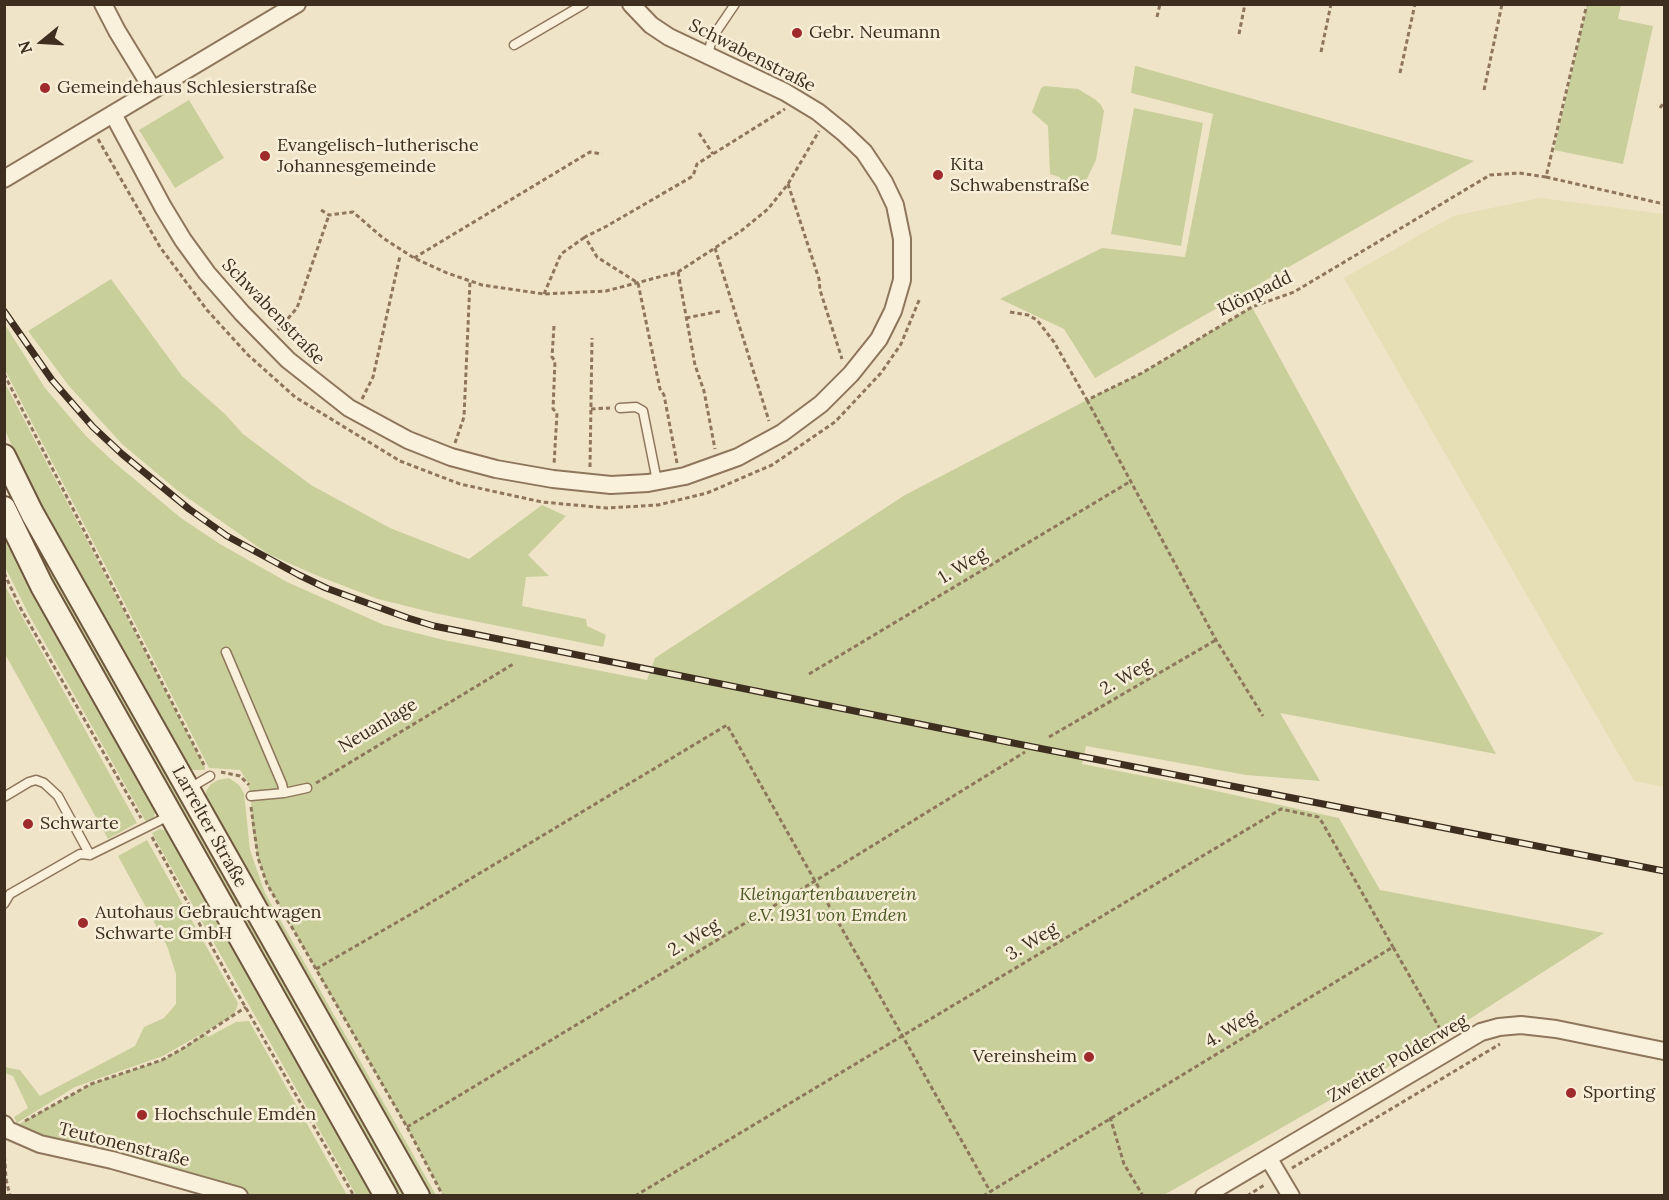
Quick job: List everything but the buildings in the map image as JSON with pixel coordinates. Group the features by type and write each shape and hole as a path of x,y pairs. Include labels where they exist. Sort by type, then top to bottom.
{"street":[{"path":"103,4 153,90"},
{"path":"4,179 297,4"},
{"name":"Schwabenstraße","path":"112,114 183,240 207,273 288,360 355,411 408,440 451,457 496,469 553,479 621,485 679,477 718,465 774,437 821,404 851,374 879,339 893,311 902,280 902,239 895,206 878,171 864,152 826,119 800,100 764,80 669,37 651,25 631,4"},
{"name":"Larrelter Straße","path":"4,456 32,513 418,1196"},
{"name":"Larrelter Straße","path":"4,508 42,586 386,1196"},
{"name":"Zweiter Polderweg","path":"1204,1196 1480,1032 1521,1025 1556,1029 1665,1051"},
{"name":"Teutonenstraße","path":"6,1127 40,1144 112,1160 239,1196"},
{"path":"1269,1159 1291,1196"}],"lane":[{"path":"514,45 584,4"},
{"path":"708,54 712,38 735,4"},
{"path":"620,408 636,407 643,411 657,481"},
{"path":"226,652 284,793"},
{"path":"188,789 210,776"},
{"path":"4,797 29,782 36,780 44,783 58,796 90,855"},
{"path":"251,796 307,788"},
{"path":"4,904 10,894 80,855 90,855 171,815"}],"path":[{"path":"1157,17 1160,4"},
{"path":"1239,34 1245,4"},
{"path":"1321,52 1331,4"},
{"path":"1400,73 1415,4"},
{"path":"1484,90 1502,4"},
{"path":"1546,177 1587,4"},
{"path":"544,294 561,254 585,237 693,176 697,164 800,100"},
{"path":"1660,108 1665,102"},
{"path":"321,210 328,215 353,212 383,238 414,258 470,281 511,291 544,294 606,291 678,272 741,231 768,209 788,184 826,119"},
{"path":"91,127 160,248 207,310 248,355 295,397 400,461 460,484 542,502 607,508 658,505 707,493 772,465 835,422 881,373 901,344 920,298"},
{"path":"699,134 713,154"},
{"path":"414,258 590,152 602,154"},
{"name":"Klönpadd","path":"1087,400 1143,373 1252,307 1294,292 1490,175 1519,173 1546,177 1665,204"},
{"path":"788,184 843,362 851,374"},
{"path":"269,340 297,308 328,215"},
{"path":"585,237 597,257 638,283 660,389 664,395 679,477"},
{"path":"716,248 774,437"},
{"path":"355,411 374,377 400,256"},
{"path":"678,272 694,365 704,391 718,465"},
{"path":"451,457 464,417 470,281"},
{"path":"686,318 722,311"},
{"path":"1010,312 1028,315 1037,320 1054,342 1216,640 1263,716"},
{"path":"553,479 557,413 553,409 554,326"},
{"path":"590,483 592,338"},
{"path":"4,374 210,776 223,772 240,776 247,781 251,796 252,827 261,870 267,884 407,1127 443,1196"},
{"path":"591,409 620,408"},
{"name":"1. Weg","path":"808,674 1131,481"},
{"path":"4,573 21,609 354,1196"},
{"name":"2. Weg","path":"1049,737 1216,640"},
{"name":"Neuanlage","path":"307,788 514,663"},
{"path":"316,969 727,725 990,1191"},
{"name":"2. Weg","path":"407,1127 816,881 1024,752"},
{"name":"3. Weg","path":"635,1196 1281,809 1318,817 1393,947"},
{"path":"1393,947 1451,1048"},
{"name":"4. Weg","path":"982,1196 1393,947"},
{"path":"6,1127 91,1084 162,1060 246,1007"},
{"path":"1247,1196 1514,1035 1521,1025"},
{"path":"1110,1117 1124,1164 1143,1196"},
{"path":"4,1149 9,1196"}],"shaded area":[{"path":"1540,198 1664,214 1664,787 1634,781 1344,278 1453,216"}],"green space":[{"path":"1587,5 1621,5 1618,19 1653,26 1623,164 1554,150"},
{"path":"1135,66 1474,161 1095,378 1064,329 1000,299 1102,248 1185,257 1213,114 1131,93"},
{"path":"1045,86 1078,89 1096,100 1104,111 1096,160 1079,192 1074,191 1059,177 1050,174 1048,126 1032,112 1041,88"},
{"path":"189,100 224,158 175,188 139,130"},
{"path":"1134,108 1203,123 1181,246 1111,234"},
{"path":"111,279 182,376 225,414 243,434 311,485 390,528 469,559 542,505 566,516 528,555 549,576 526,577 522,606 586,619 587,626 606,635 603,647 434,613 378,599 268,554 178,491 122,444 69,386 28,331"},
{"name":"Kleingartenbauverein e.V. 1931 von Emden","path":"1252,307 1496,754 1280,713 1320,781 1246,775 1086,746 1082,764 1339,818 1380,890 1604,933 1454,1029 1164,1195 443,1195 407,1127 267,884 258,858 252,827 251,796 247,781 240,770 209,768 5,370 4,323 45,388 86,436 115,463 181,518 220,544 287,582 384,625 444,640 647,680 655,658 905,495 1142,373"},
{"path":"4,381 205,770 193,770 184,763 26,478 5,430"},
{"path":"4,529 156,806 154,817 146,822 29,615 5,567"},
{"path":"39,550 407,1195 395,1195 52,583 36,551"},
{"path":"4,584 137,823 108,839 5,654"},
{"path":"229,778 239,785 244,793 250,850 265,893 436,1195 429,1195 206,802 206,791 211,784"},
{"path":"160,829 168,831 376,1195 356,1195 152,833"},
{"path":"147,840 238,1003 236,1010 231,1017 163,1056 75,1087 17,1123 14,1117 28,1108 13,1076 5,1073 5,1067 20,1070 40,1096 135,1046 144,1027 164,1018 176,1004 176,974 167,946 118,856"},
{"name":"Hochschule Emden","path":"249,1021 347,1195 239,1195 8,1130 91,1084 162,1060 205,1033 208,1037 236,1022"}],"railway":[{"path":"4,311 52,380 93,427 189,509 227,536 299,575 326,588 408,618 434,626 1033,747 1664,871"}],"place":[{"name":"Gebr. Neumann","path":"797,33"},
{"name":"Gemeindehaus Schlesierstraße","path":"45,88"},
{"name":"Evangelisch-lutherische Johannesgemeinde","path":"265,156"},
{"name":"Kita Schwabenstraße","path":"938,175"},
{"name":"Schwarte","path":"28,824"},
{"name":"Autohaus Gebrauchtwagen Schwarte GmbH","path":"83,923"},
{"name":"Vereinsheim","path":"1089,1057"},
{"name":"Sporting","path":"1571,1093"},
{"name":"Hochschule Emden","path":"142,1115"}]}
